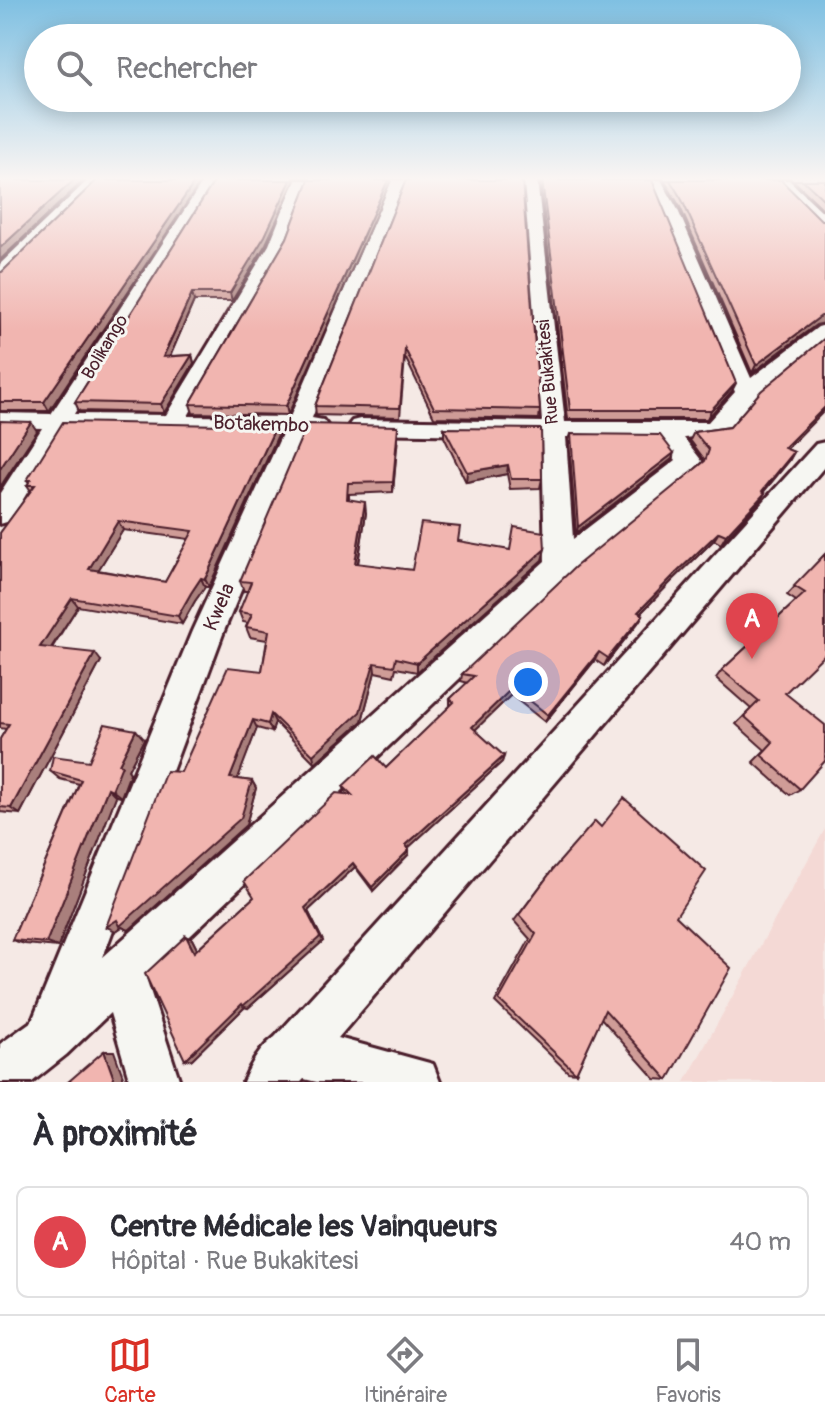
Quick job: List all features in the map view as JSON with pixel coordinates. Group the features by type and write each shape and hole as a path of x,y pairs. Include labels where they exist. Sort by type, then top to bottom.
{"street":[{"path":"0,273 43,230"},
{"name":"Bolikango","path":"0,514 61,421 177,230"},
{"path":"174,421 283,230"},
{"name":"Kwela","path":"49,1038 208,631 298,425 377,230"},
{"name":"Rue Bukakitesi","path":"535,230 554,429 560,565"},
{"path":"679,230 746,393"},
{"name":"Botakembo","path":"0,420 666,431 715,429 746,393 825,331"},
{"path":"0,1075 49,1038 560,565 690,461 666,431"},
{"path":"254,1082 282,1067 825,450"},
{"path":"121,971 155,1082"},
{"path":"282,1067 415,1082"}],"shaded area":[{"path":"825,829 825,1082 685,1082"}],"building":[{"path":"0,230 19,230 0,248"},
{"path":"45,230 161,230 44,402 0,402 2,272"},
{"path":"183,230 268,230 230,293 192,293 163,357 192,355 161,404 75,402"},
{"path":"290,230 365,230 286,406 190,404"},
{"path":"386,230 526,230 540,410 434,408 405,349 400,408 315,406"},
{"path":"548,230 673,230 736,383 711,410 570,410"},
{"path":"696,230 825,230 825,316 756,365"},
{"path":"825,338 825,407 784,448 794,452 762,491 765,493 726,535 719,532 675,574 638,612 643,615 608,658 599,652 548,715 513,687 472,727 504,756 406,845 409,850 372,887 353,863 305,908 320,937 242,1004 185,1060 145,974 186,936 194,952 254,897 244,881 336,793 352,795 343,786 375,756 386,768 454,702 450,699 474,676 462,674 575,567 705,461 709,450 694,432 730,427 761,391"},
{"path":"0,421 31,422 0,469"},
{"path":"63,422 276,426 205,579 201,578 178,616 72,598 40,647 95,653 11,808 0,807 0,739 9,724 0,723 0,533 35,485 27,485 31,480 27,480","holes":["118,521 193,531 165,582 89,569"]},
{"path":"307,424 398,426 393,482 348,483 347,499 365,502 355,563 412,570 421,523 460,527 458,541 510,550 514,527 544,532 545,549 417,663 396,658 394,666 374,663 360,712 313,755 271,714 268,724 253,720 230,778 252,781 241,818 120,926 117,920 106,927 166,771 181,772 228,667 262,671 269,631 246,627 252,614 239,612 251,582 240,581"},
{"path":"444,428 541,429 542,479 511,479 508,465 467,472"},
{"path":"571,434 660,435 674,453 578,527"},
{"path":"825,554 825,654 785,693 825,725 825,761 800,789 761,755 773,742 744,716 759,701 722,670 805,593 794,586"},
{"path":"105,724 136,730 119,764 122,765 112,790 108,788 46,943 12,940 81,780 50,771 53,756 89,761"},
{"path":"624,798 706,871 676,916 731,968 668,1080 605,1010 576,1073 499,1000 536,934 519,915 595,821 601,827"},
{"path":"104,1051 115,1082 68,1082"}],"place":[{"name":"Centre Médicale les Vainqueurs","path":"752,659"}]}
